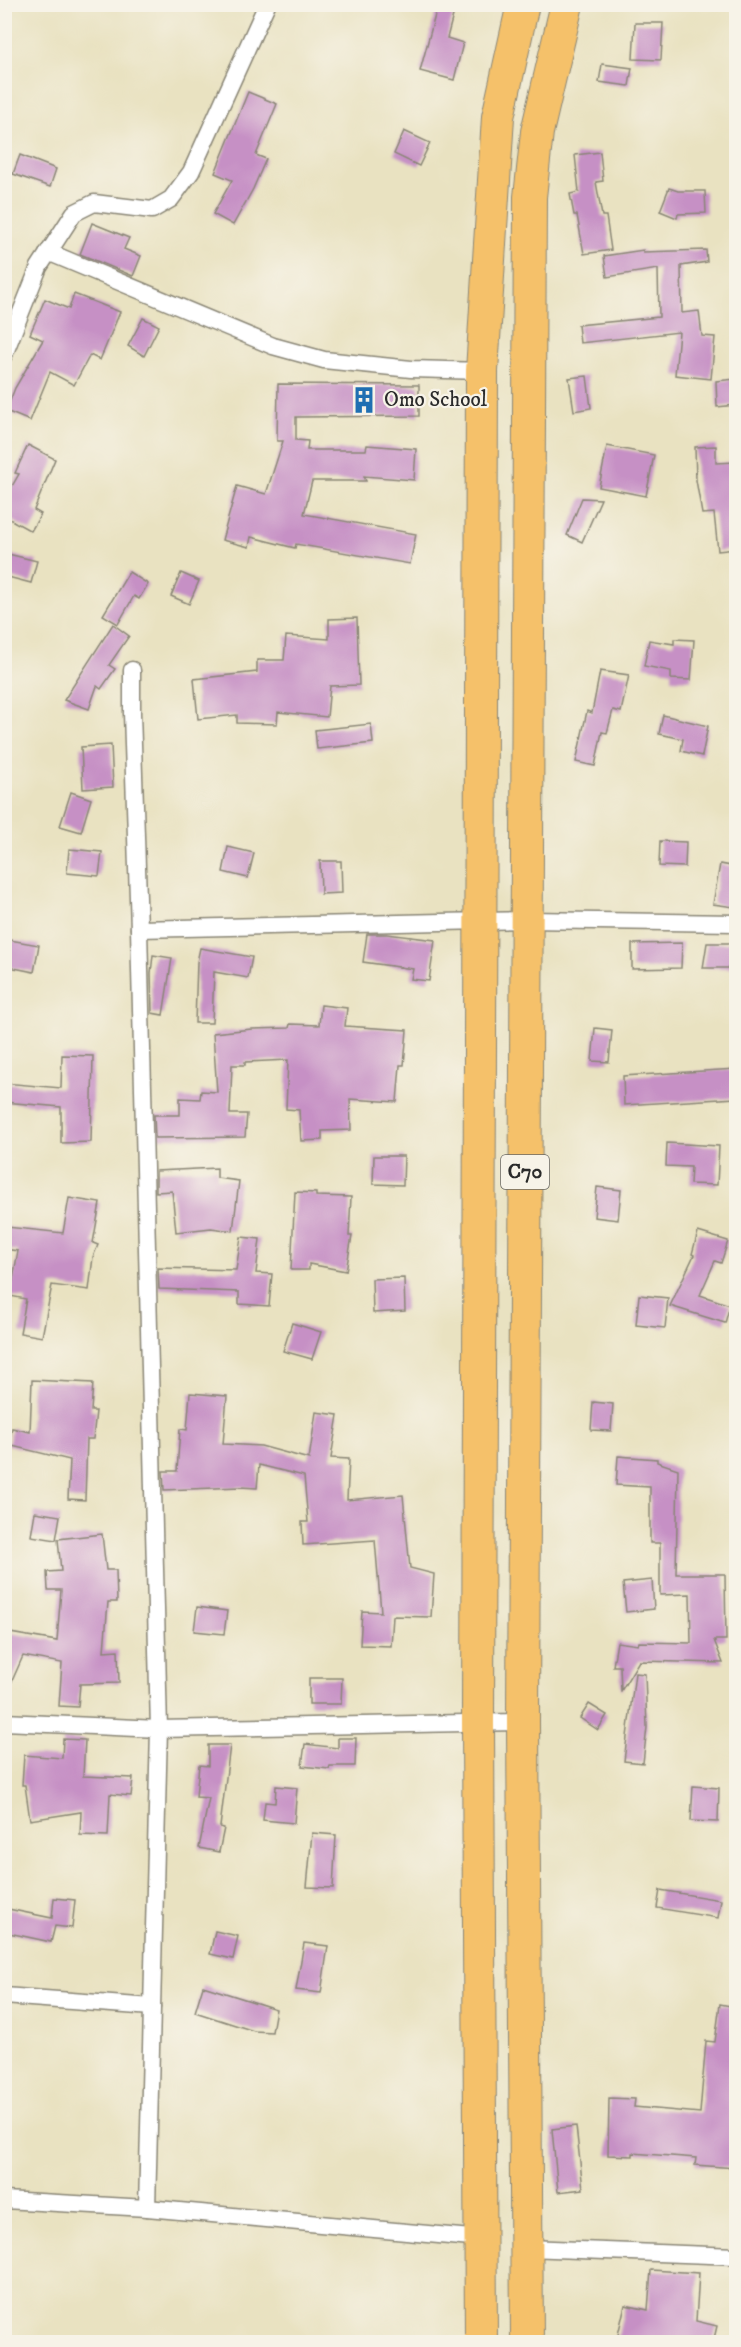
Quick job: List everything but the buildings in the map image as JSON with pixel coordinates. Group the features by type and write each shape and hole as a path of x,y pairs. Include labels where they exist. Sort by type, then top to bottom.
{"highway":[{"name":"C70","path":"482,2343 478,1722 482,371 498,117 523,4"},
{"name":"C70","path":"527,2343 523,1722 530,197 537,132 567,4"}],"street":[{"path":"4,355 39,267 74,213 94,203 152,210 171,199 191,172 267,4"},
{"path":"48,252 273,346 324,360 411,369 482,371"},
{"path":"132,670 159,1729 147,2208"},
{"path":"139,929 480,920 736,924"},
{"path":"4,1722 159,1729 523,1722"},
{"path":"4,1996 152,2007"},
{"path":"4,2200 147,2208 482,2239"},
{"path":"526,2248 736,2256"}],"place":[{"name":"Omo School","path":"364,400"}]}
